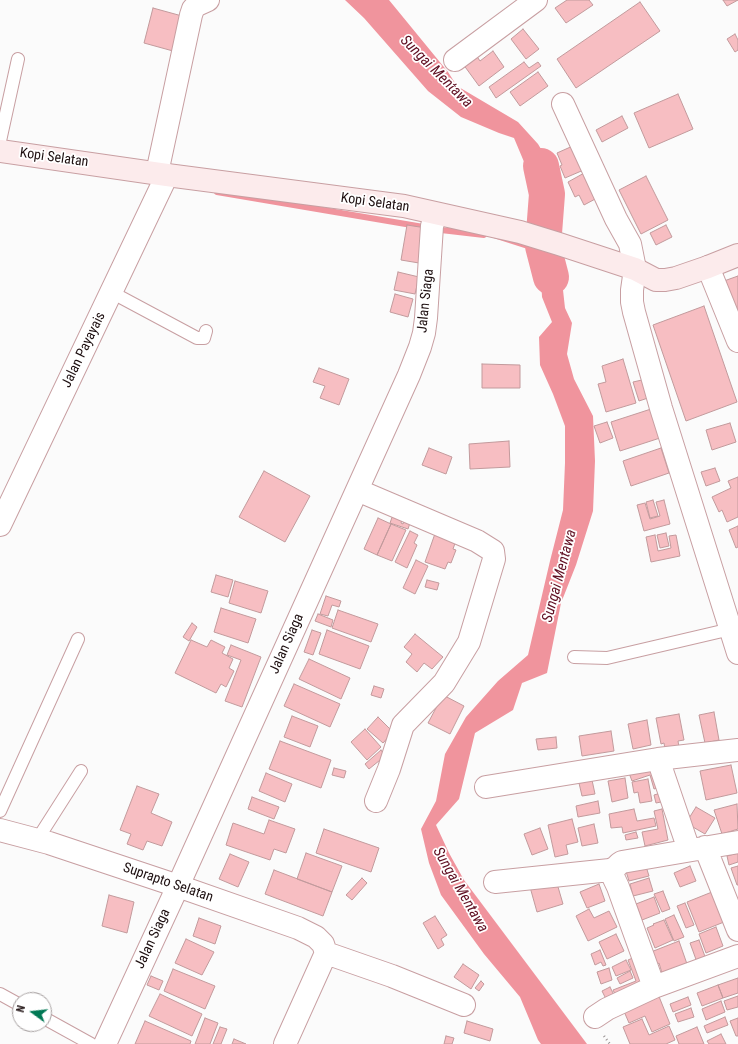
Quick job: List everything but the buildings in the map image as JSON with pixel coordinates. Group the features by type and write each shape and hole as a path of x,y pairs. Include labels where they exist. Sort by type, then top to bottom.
{"street":[{"name":"Jalan Payayais","path":"0,525 111,292 162,180 191,15 193,9 197,5 208,0"},
{"path":"455,60 536,0"},
{"path":"562,104 616,219 630,244 635,269 632,290 634,312 661,408 738,653"},
{"name":"Kopi Selatan","path":"0,150 162,180 404,206 433,225 520,232 635,269 656,280 676,278 738,255"},
{"name":"Jalan Siaga","path":"105,1044 409,375 424,333 433,225"},
{"path":"708,267 738,341"},
{"path":"357,490 477,541 493,551 494,559 469,642 444,683 403,725 389,769 376,801"},
{"path":"486,787 658,759 738,750"},
{"path":"658,759 697,848 738,930"},
{"name":"Suprapto Selatan","path":"0,830 37,840 178,886 298,928 316,937 323,944 326,953"},
{"path":"495,882 610,870 622,862 738,842"},
{"path":"610,870 618,887 654,988"},
{"path":"285,1044 326,953 392,976 464,1005"},
{"path":"595,1017 654,988 738,956"}],"lane":[{"path":"0,142 18,59"},
{"path":"111,292 197,338 204,338 206,331"},
{"path":"574,657 606,658 730,629"},
{"path":"0,811 78,639"},
{"path":"37,840 81,771"},
{"path":"0,994 12,1001"},
{"path":"52,1022 91,1044"}],"water":[{"name":"Sungai Mentawa","path":"345,0 389,0 448,72 457,86 518,122 538,144 544,154 557,187 554,199 562,220 541,212 542,208 535,188 514,138 461,117 428,91 364,18"},
{"name":"Sungai Mentawa","path":"484,235 527,236 559,254 565,308 572,323 567,354 574,379 593,416 595,461 593,511 576,565 561,603 547,673 522,683 513,710 475,733 459,799 436,825 464,880 587,1044 541,1044 520,997 484,954 441,895 429,863 421,829 436,801 445,754 466,717 498,681 528,655 563,510 565,426 540,365 539,337 552,322 542,297 540,253"}],"waterway":[{"name":"Sungai Mentawa","path":"541,166 547,194 543,246 551,277"},
{"path":"217,192 441,230 484,235"}]}
